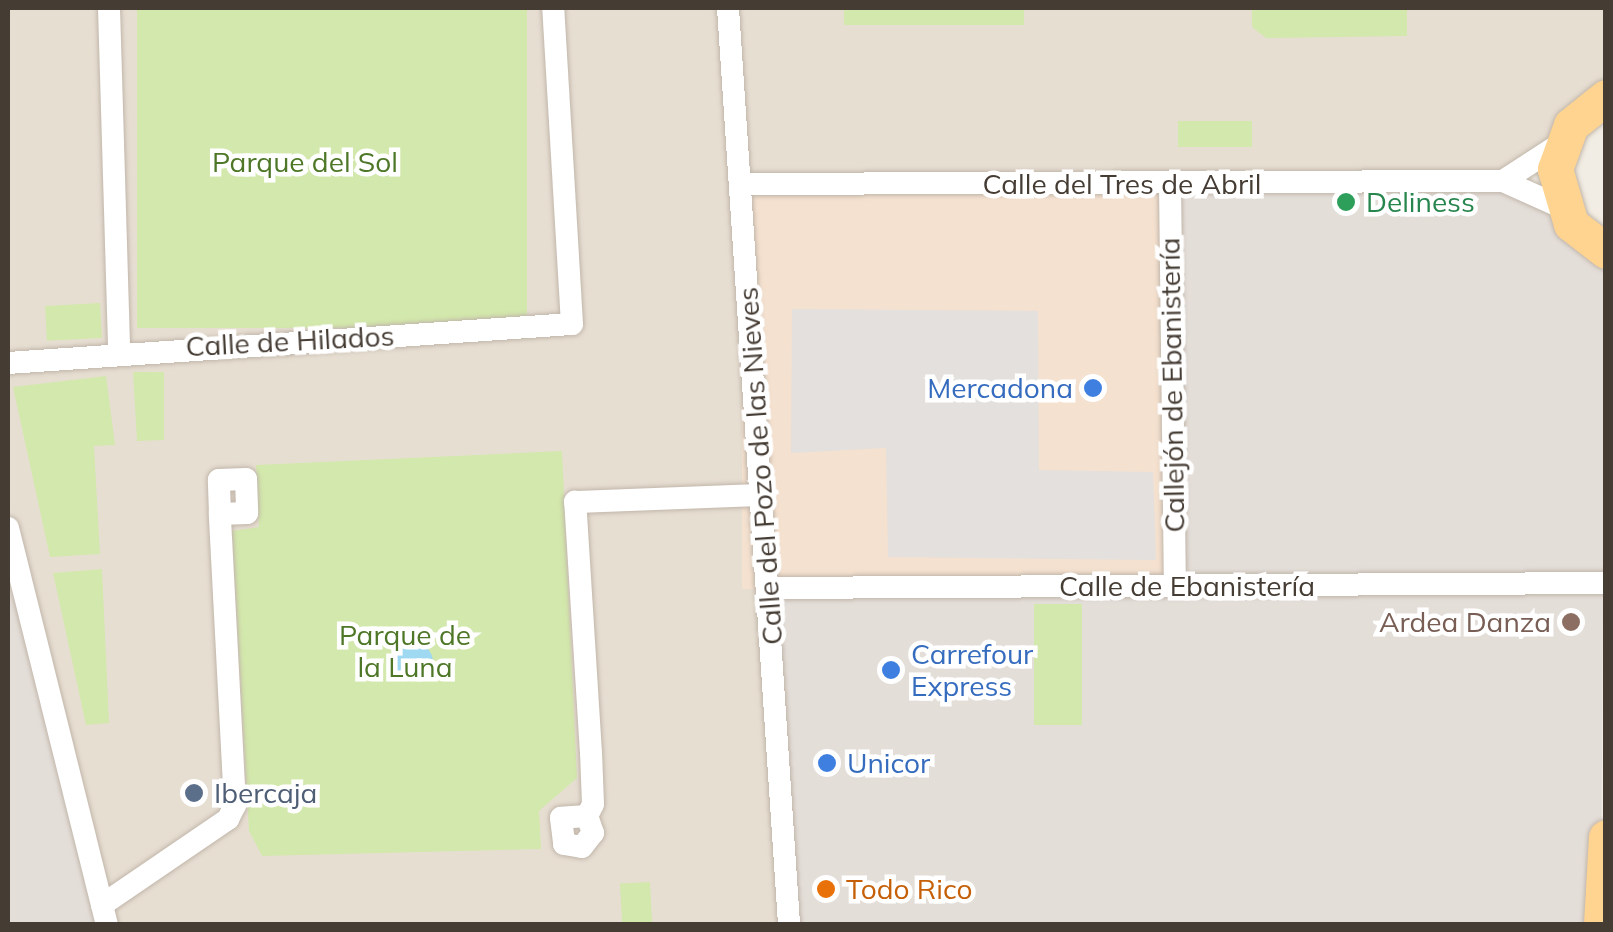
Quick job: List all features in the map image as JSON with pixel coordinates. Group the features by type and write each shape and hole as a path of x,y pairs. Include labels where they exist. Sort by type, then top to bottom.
{"main road":[{"path":"1603,95 1560,144 1555,169 1561,207 1604,254"},
{"path":"1602,924 1606,837"}],"street":[{"path":"109,8 120,352"},
{"name":"Calle de Hilados","path":"8,363 120,352 572,324 553,8"},
{"name":"Calle del Pozo de las Nieves","path":"728,8 769,588 788,924"},
{"path":"1503,181 1560,144"},
{"name":"Calle del Tres de Abril","path":"742,184 1503,181 1561,207"},
{"name":"Callejón de Ebanistería","path":"1170,184 1175,585"},
{"path":"587,816 591,753 575,502 761,495"},
{"path":"8,528 104,915 228,819 234,804 220,514"},
{"name":"Calle de Ebanistería","path":"769,588 1606,583"}],"shaded area":[{"path":"8,8 1605,8 1606,88 789,924 107,924 8,528"},
{"path":"1503,181 1537,194 1605,262 1601,924 789,924 769,588 1174,585 1170,184"},
{"path":"742,184 1170,184 1170,589 742,589"},
{"path":"792,309 1038,311 1039,470 1153,472 1156,560 888,557 886,448 791,453"},
{"path":"8,529 107,924 8,924"}],"green space":[{"name":"Parque del Sol","path":"137,8 527,8 527,328 137,328"},
{"path":"844,8 1024,8 1024,25 844,25"},
{"path":"1252,8 1407,8 1407,36 1266,38 1252,27"},
{"path":"1178,121 1252,121 1252,147 1178,147"},
{"path":"100,303 102,338 47,341 45,306"},
{"path":"133,372 164,372 164,440 137,441"},
{"path":"106,376 115,445 94,446 100,554 50,557 13,387"},
{"name":"Parque de la Luna","path":"562,451 577,778 539,811 541,849 262,856 249,831 232,531 259,527 256,465"},
{"path":"102,569 109,723 86,725 53,573"},
{"path":"1034,604 1082,604 1082,725 1034,725"},
{"path":"650,882 652,924 622,924 620,884"}],"water":[{"path":"414,643 427,649 433,662 427,675 414,681 401,675 395,662 401,649"}],"place":[{"name":"Deliness","path":"1346,202"},
{"name":"Mercadona","path":"1093,388"},
{"name":"Ardea Danza","path":"1571,622"},
{"name":"Carrefour Express","path":"891,670"},
{"name":"Unicor","path":"827,763"},
{"name":"Ibercaja","path":"194,793"},
{"name":"Todo Rico","path":"826,889"}]}
